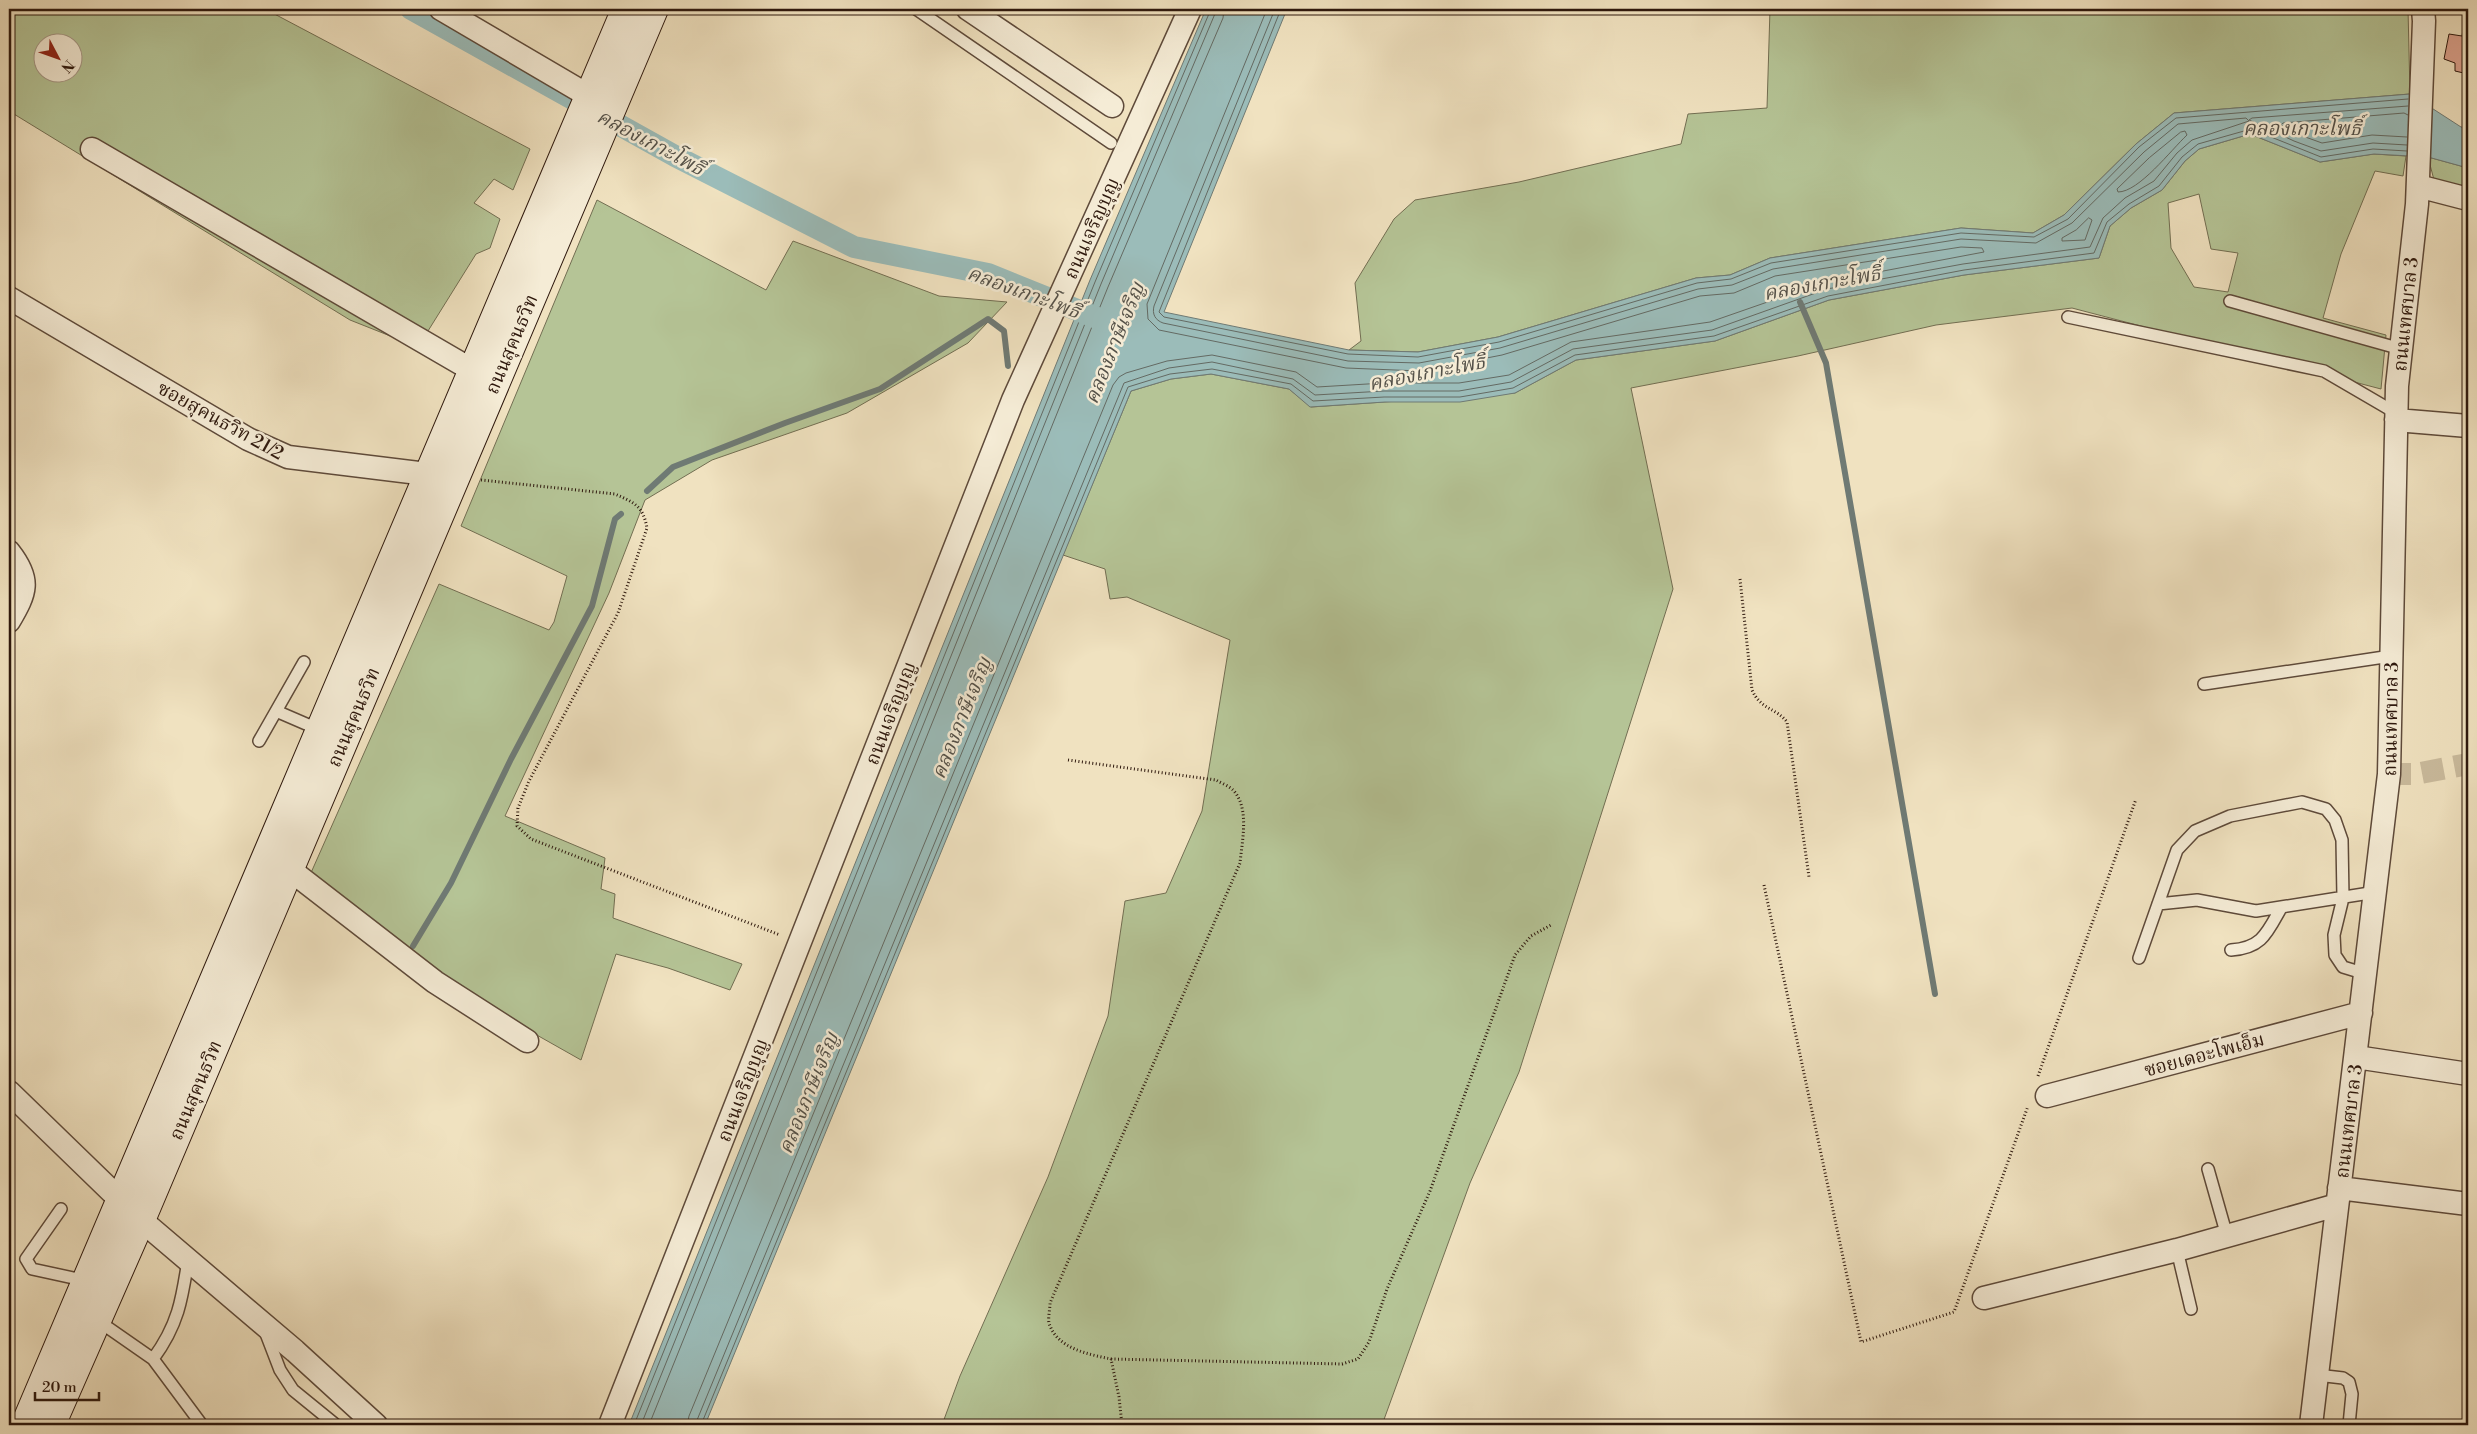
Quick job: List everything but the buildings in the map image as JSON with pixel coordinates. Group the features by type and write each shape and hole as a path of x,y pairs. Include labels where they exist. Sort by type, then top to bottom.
{"main road":[{"name":"ถนนสุคนธวิท","path":"25,1425 140,1220 288,869 441,476 472,370 626,9"},
{"name":"ถนนสุคนธวิท","path":"51,1425 86,1314 87,1281 320,730 441,476 654,9"}],"street":[{"path":"441,9 589,96"},
{"path":"968,9 1112,106"},
{"name":"ถนนเจริญบุญ","path":"610,1425 1013,400 1190,9"},
{"name":"ถนนเทศบาล 3","path":"2311,1425 2389,774 2396,416 2418,177 2423,9"},
{"path":"92,149 472,370"},
{"path":"2418,177 2468,199"},
{"name":"ซอยสุคนธวิท 21/2","path":"9,298 248,439 288,458 441,476"},
{"path":"2396,416 2468,426"},
{"path":"9,552 21,567 25,581 21,601 9,621"},
{"path":"288,869 435,982 527,1041"},
{"name":"ซอยเดอะโพเอ็ม","path":"2038,1091 2361,1013"},
{"path":"2356,1057 2468,1074"},
{"path":"9,1092 140,1220 261,1322 376,1425"},
{"path":"1984,1298 2228,1236 2338,1196 2468,1204"}],"lane":[{"path":"916,9 1111,143"},
{"path":"2230,301 2401,349"},
{"path":"2068,317 2324,371 2396,416"},
{"path":"2204,684 2391,656"},
{"path":"259,741 304,662"},
{"path":"276,711 320,730"},
{"path":"2139,958 2177,850 2195,831 2230,816 2302,802 2326,809 2335,820 2342,840 2343,898 2334,935 2335,955 2342,967 2366,974"},
{"path":"2158,904 2197,900 2256,911 2376,892"},
{"path":"2231,950 2245,949 2258,944 2268,932 2281,908"},
{"path":"2208,1169 2228,1236"},
{"path":"61,1208 26,1259 32,1269 87,1281"},
{"path":"2177,1250 2191,1309"},
{"path":"153,1359 165,1342 182,1304 188,1260"},
{"path":"86,1314 153,1359 202,1425"},
{"path":"261,1322 280,1370 293,1390 336,1425"},
{"path":"2317,1375 2343,1378 2349,1382 2352,1394 2349,1425"}],"path":[{"path":"441,476 615,494 634,503 645,514 647,528 618,613 529,781 518,808 517,826 531,839 783,936 803,936"},
{"path":"1740,579 1752,690 1757,701 1781,715 1787,722 1809,877"},
{"path":"1068,760 1216,780 1233,791 1242,807 1244,831 1240,863 1050,1303 1049,1322 1060,1340 1083,1353 1111,1359 1342,1364 1358,1359 1369,1342 1387,1289 1430,1191 1515,955 1530,936 1551,925"},
{"path":"1764,885 1861,1342 1954,1312 2038,1091 2136,799"},
{"path":"1111,1359 1120,1397 1122,1425"}],"green space":[{"path":"9,9 265,9 530,149 513,190 494,179 474,203 500,219 490,248 476,254 418,347 350,320 9,111"},
{"path":"1770,9 2408,9 2410,94 2174,113 2136,144 2064,215 2033,233 1961,228 1770,258 1730,275 1696,278 1498,337 1418,352 1349,350 1361,341 1355,283 1394,219 1415,200 1519,182 1681,144 1688,114 1767,108"},
{"path":"2250,134 2320,162 2374,154 2406,156 2403,176 2375,171 2341,254 2323,318 2386,335 2381,389 2072,308 1936,325 1798,356 1631,388 1673,589 1519,1072 1470,1183 1382,1425 942,1425 960,1376 1048,1177 1108,1016 1125,901 1166,893 1202,811 1230,640 1127,597 1110,599 1105,569 1063,555 1131,391 1171,379 1211,374 1289,389 1311,407 1515,393 1576,360 1715,341 1829,300 1964,275 2099,258 2110,226 2131,208 2162,190 2185,161 2199,149","holes":["2199,194 2211,249 2238,253 2228,292 2194,287 2171,248 2168,203"]},
{"path":"2428,157 2468,168 2468,191 2434,180"},
{"path":"597,200 766,290 793,241 939,296 1007,302 968,343 847,413 712,460 645,500 609,593 505,816 605,858 601,889 615,894 613,918 742,964 730,990 668,968 616,954 581,1060 512,1021 428,965 310,875 439,584 549,630 554,622 567,576 461,526"}],"water":[{"name":"คลองภาษีเจริญ","path":"1206,9 1287,9 1164,312 1349,350 1418,352 1498,337 1696,278 1730,275 1770,258 1961,228 2033,233 2064,215 2136,144 2174,113 2410,94 2461,127 2468,128 2468,168 2428,157 2374,154 2320,162 2250,134 2199,149 2185,161 2162,190 2131,208 2110,226 2099,258 1964,275 1829,300 1715,341 1576,360 1515,393 1460,402 1385,402 1310,407 1289,389 1211,374 1171,379 1131,391 705,1425 629,1425 1090,280"}],"waterway":[{"name":"คลองเกาะโพธิ์","path":"411,9 675,156 854,247 988,274 1107,322"},
{"path":"1800,302 1826,363 1935,994"},
{"path":"647,491 673,467 785,423 880,389 988,319 1004,331 1008,366"},
{"path":"413,946 451,883 511,759 592,606 615,519 621,514"}],"tunnel":[{"path":"2389,774 2415,774 2468,764"}]}
